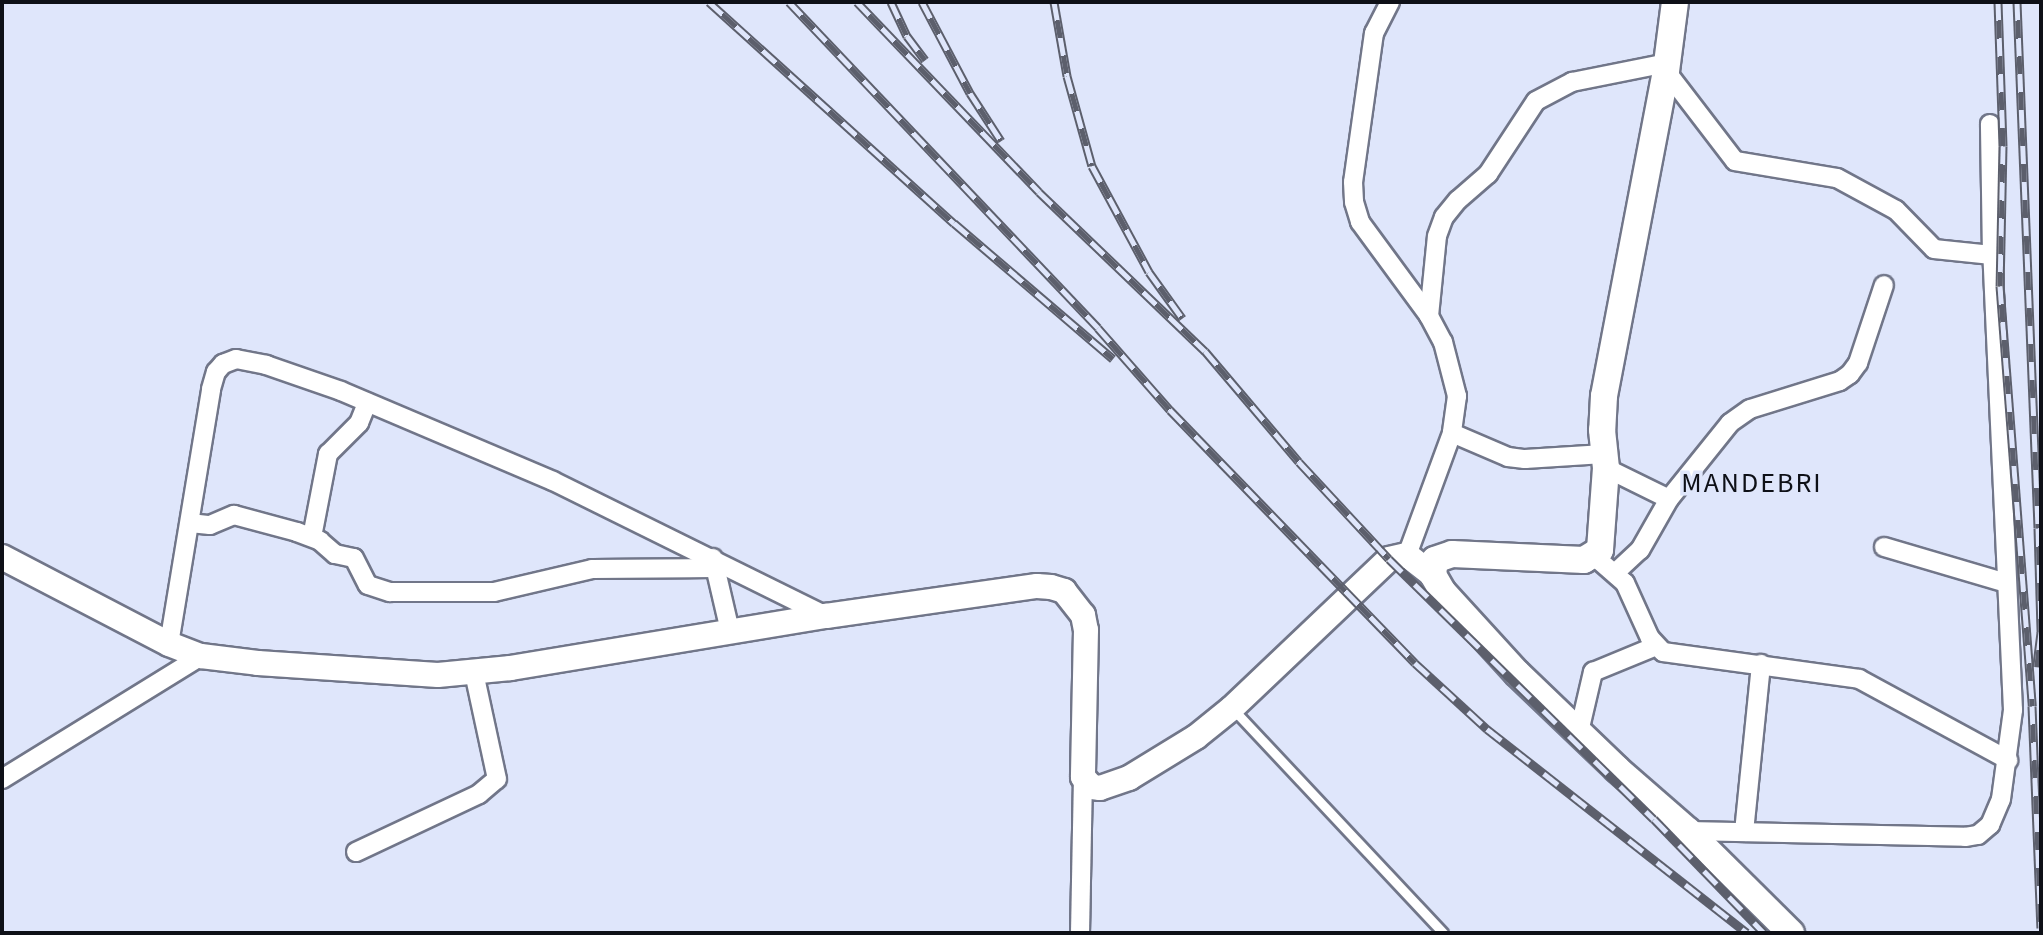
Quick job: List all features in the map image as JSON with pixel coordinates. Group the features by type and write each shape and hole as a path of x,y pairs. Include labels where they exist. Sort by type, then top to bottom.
{"main road":[{"path":"1675,2 1666,67 1604,396 1602,540 1594,556 1571,560 1452,554 1435,560 1433,575 1443,592 1476,629 1579,732 1688,831 1791,933"}],"street":[{"path":"1390,2 1374,33 1353,182 1354,202 1360,222 1429,316 1453,368 1457,411 1452,433 1407,555"},
{"path":"1429,316 1437,236 1444,217 1488,174 1536,101 1572,82 1666,67 1735,161 1837,178 1896,210 1934,249 1992,255"},
{"path":"1688,831 1965,837 1978,835 1990,825 2001,799 2013,710 1992,255 1990,124"},
{"path":"1616,572 1640,550 1669,499 1730,423 1750,409 1840,381 1850,374 1858,363 1884,285"},
{"path":"169,644 211,389 223,364 236,359 266,365 367,403 553,481 826,616"},
{"path":"312,537 328,454 359,423 367,403"},
{"path":"1452,433 1508,457 1605,461 1669,499"},
{"path":"190,523 210,525 234,515 312,537 335,554 354,558 368,585 390,592 494,592 592,569 714,563"},
{"path":"1884,547 2006,583"},
{"path":"1407,555 1433,575"},
{"path":"1083,777 1092,787 1100,788 1129,778 1177,750 1232,708 1389,559 1407,555"},
{"path":"1594,556 1616,572 1656,646 1663,652 1859,679 2008,760"},
{"path":"2,557 169,644 201,656 410,674 474,673 826,616 1037,586 1064,591 1083,615 1086,630 1080,933"},
{"path":"714,563 730,631"},
{"path":"1579,732 1593,672 1656,646"},
{"path":"2,779 201,656"},
{"path":"1744,832 1761,664"},
{"path":"356,852 479,794 497,779 474,673"}],"lane":[{"path":"1232,708 1443,933"}],"railway":[{"path":"709,2 954,223 1113,359"},
{"path":"789,2 1098,328 1170,410 1415,663 1487,729 1747,933"},
{"path":"857,2 1039,192 1205,351 1299,462 1389,559 1654,819 1764,933"},
{"path":"891,2 907,36 925,60"},
{"path":"922,2 970,93 1001,141"},
{"path":"1054,2 1067,76 1092,166 1149,272 1182,318"},
{"path":"1998,2 2003,146 2000,286 2032,706 2041,928"},
{"path":"2017,2 2038,528 2041,632 2037,667"}],"district":[{"name":"MANDEBRI","path":"1752,483"}]}
